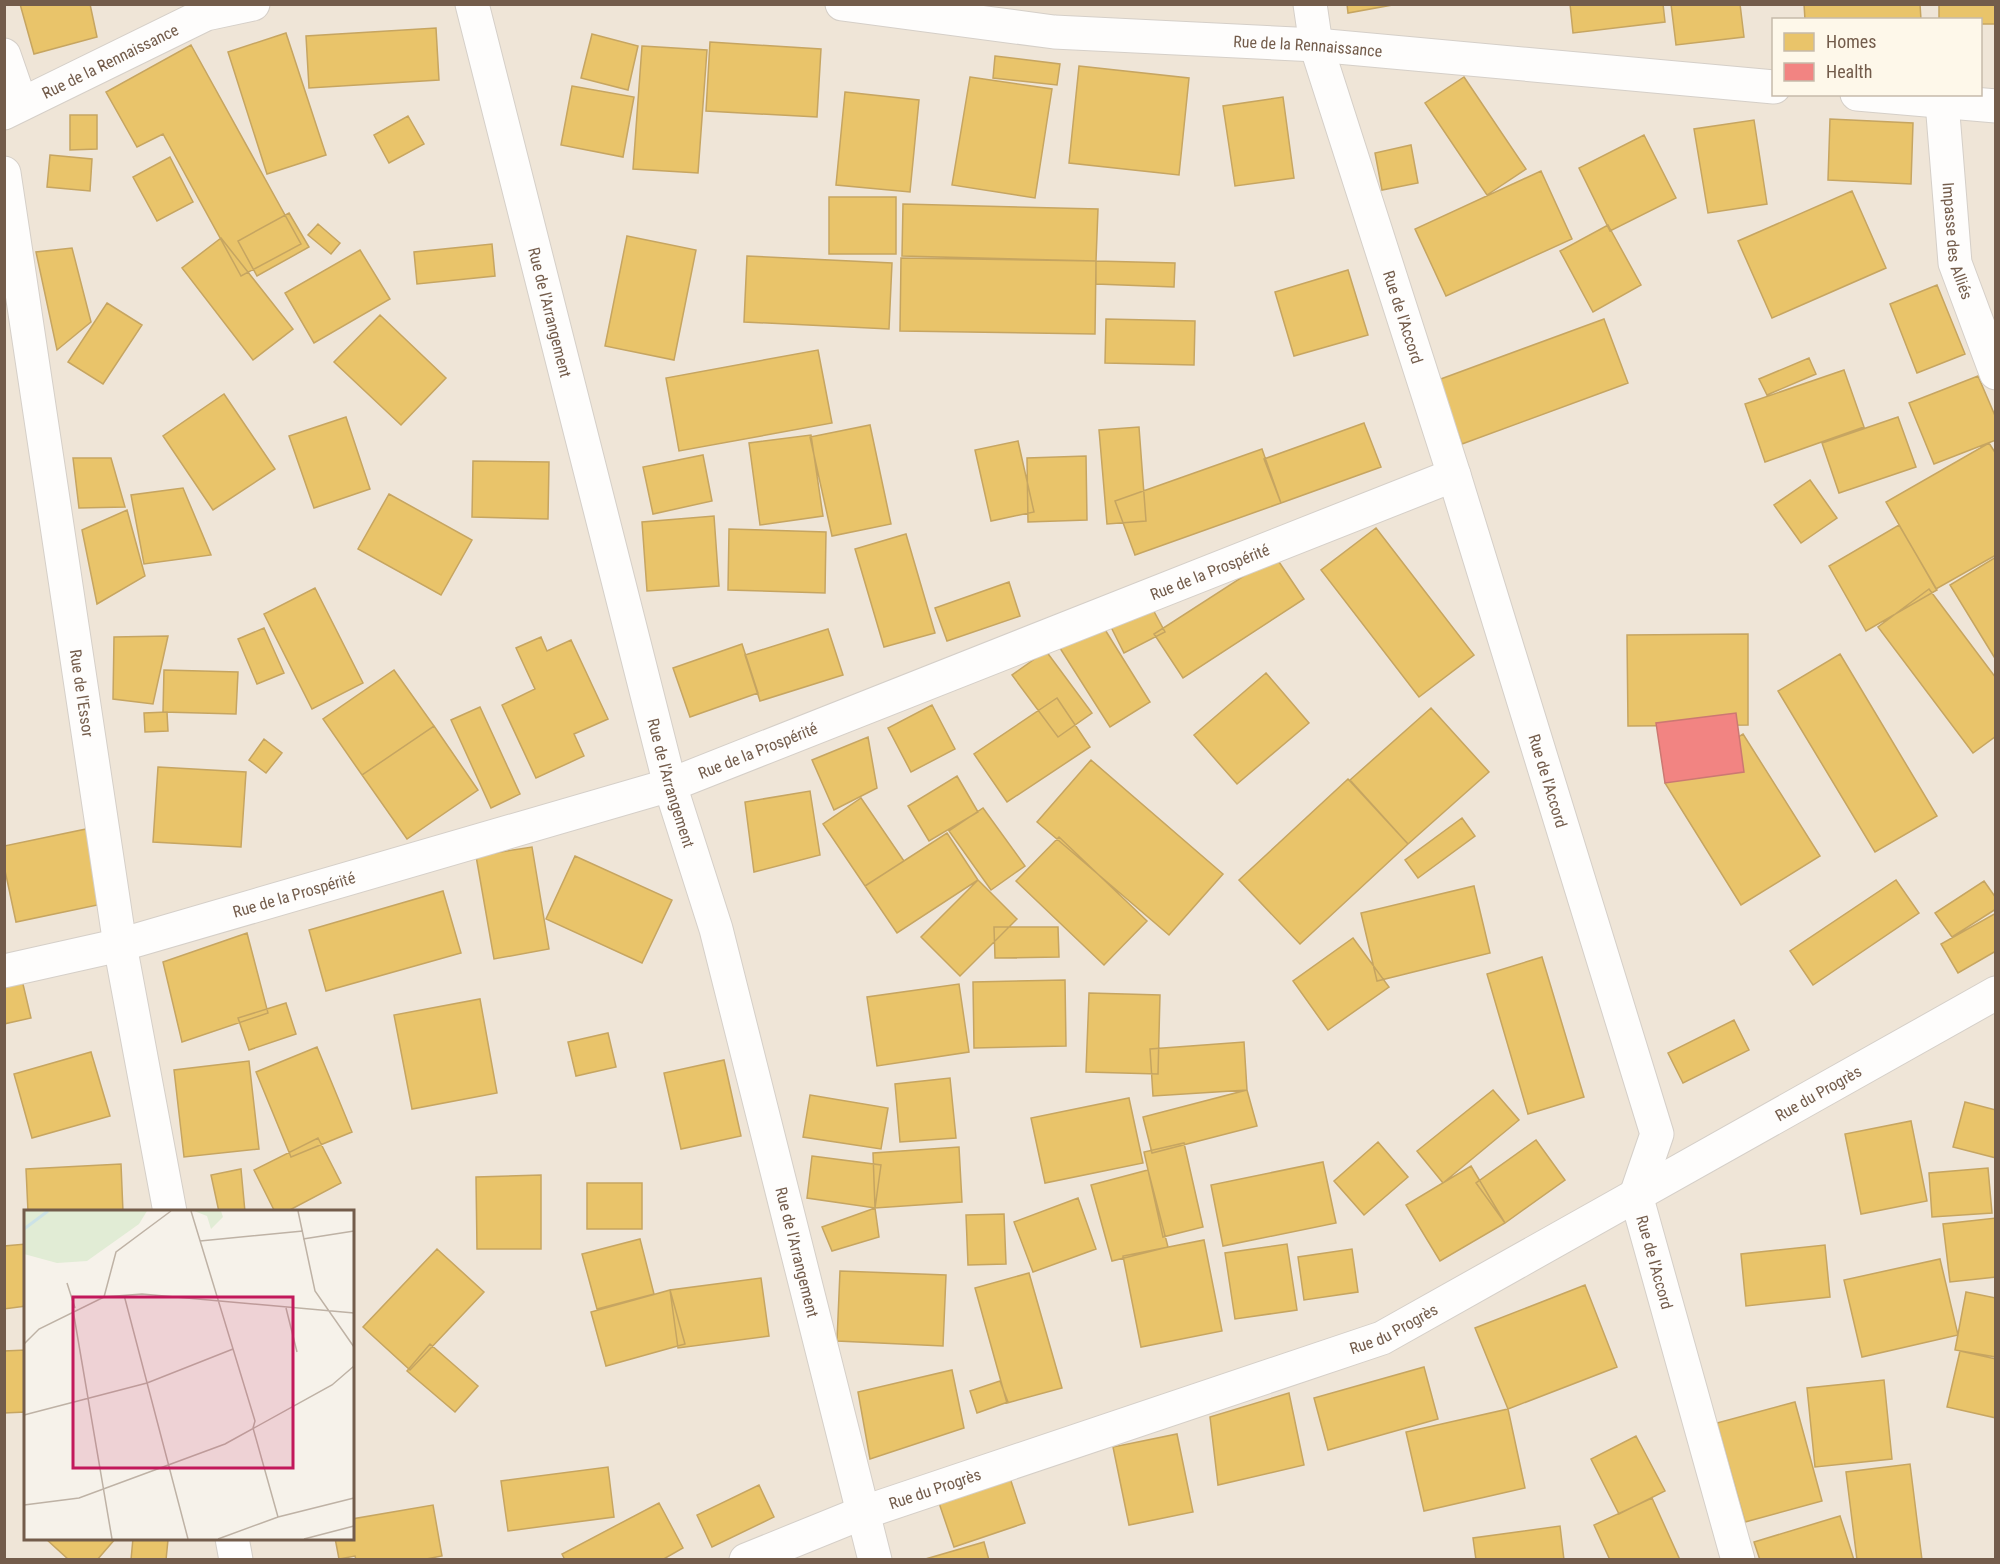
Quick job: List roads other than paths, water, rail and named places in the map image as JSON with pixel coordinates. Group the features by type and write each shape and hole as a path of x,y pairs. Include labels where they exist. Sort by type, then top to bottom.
{"street":[{"name":"Rue de la Rennaissance","path":"13,108 206,14 253,4"},
{"name":"Rue de l'Arrangement","path":"472,4 670,785 716,929 875,1560"},
{"name":"Rue de la Rennaissance","path":"842,4 1054,32 1316,45 1772,87"},
{"name":"Rue de l'Accord","path":"1310,4 1316,45 1454,475 1657,1134 1636,1195 1738,1560"},
{"path":"4,55 13,108"},
{"path":"1878,96 1995,106"},
{"name":"Impasse des Alliés","path":"1942,102 1955,263 1995,373"},
{"name":"Rue de l'Essor","path":"4,173 120,945 170,1210"},
{"name":"Rue de la Prospérité","path":"4,971 120,945 670,785 1454,475"},
{"name":"Rue du Progrès","path":"746,1560 862,1513 1382,1338 1995,993"},
{"path":"232,1540 236,1560"}]}
